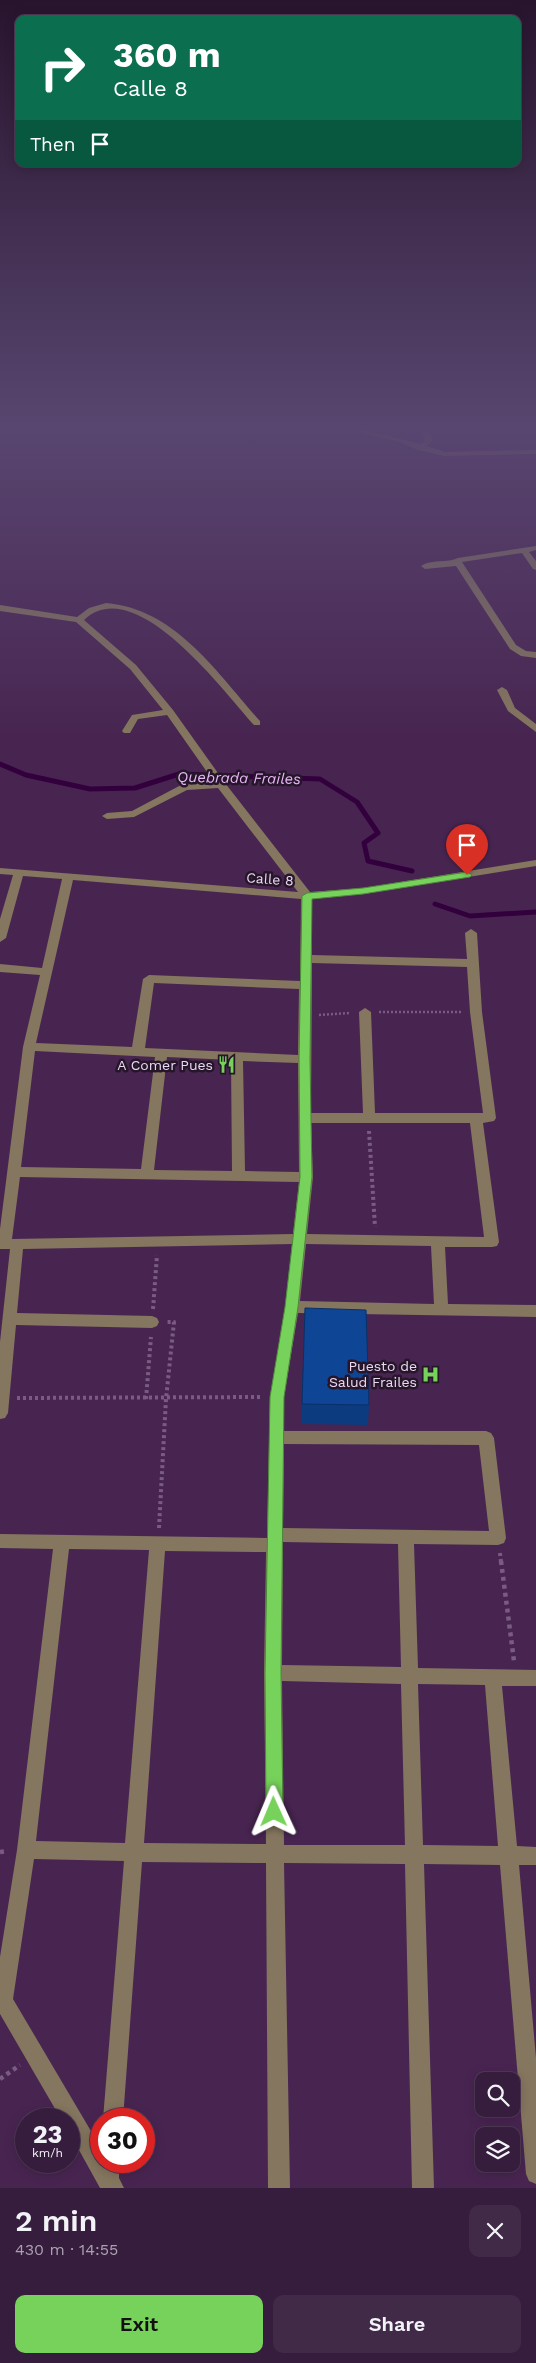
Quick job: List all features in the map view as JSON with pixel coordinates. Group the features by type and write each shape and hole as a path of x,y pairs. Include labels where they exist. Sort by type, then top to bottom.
{"street":[{"path":"425,566 458,563 458,560 536,548"},
{"path":"524,550 536,566"},
{"path":"458,563 513,647 524,654 536,655"},
{"path":"80,620 88,611 100,606 140,613 169,630 203,663 256,723"},
{"path":"0,608 80,620 132,666 170,712 220,782 307,896 304,1059 306,1177 292,1307 277,1397 276,1437 273,1673 279,2188"},
{"path":"502,690 511,709 536,729"},
{"path":"127,731 136,712 170,712"},
{"path":"107,816 134,814 185,787 220,782"},
{"name":"Calle 8","path":"0,871 307,896 363,891 536,863"},
{"path":"0,938 20,874"},
{"path":"0,1413 9,1319 8,1244 14,1172 29,1046 68,878"},
{"path":"306,1118 490,1118 476,1012 471,933"},
{"path":"307,959 472,963"},
{"path":"0,968 46,972"},
{"path":"138,1051 149,979 306,985"},
{"path":"366,1012 368,1118"},
{"path":"29,1046 304,1059"},
{"path":"147,1173 162,1052"},
{"path":"237,1055 239,1176"},
{"path":"8,1244 300,1239 492,1242 476,1119"},
{"path":"14,1172 306,1177"},
{"path":"438,1240 441,1309"},
{"path":"292,1307 536,1311"},
{"path":"9,1319 152,1322"},
{"path":"0,1540 158,1544 406,1537 498,1538 486,1438 276,1437"},
{"path":"406,1537 423,2188"},
{"path":"62,1542 26,1850 2,1998 33,2055 110,2185"},
{"path":"114,2108 158,1544"},
{"path":"273,1673 536,1678"},
{"path":"493,1677 536,2174"},
{"path":"26,1850 135,1853 275,1852 536,1856"}],"path":[{"path":"306,1016 366,1012 476,1012"},
{"path":"368,1118 376,1239"},
{"path":"152,1322 174,1322 166,1399 158,1544"},
{"path":"2,1398 166,1399 277,1397"},
{"path":"498,1538 516,1678"},
{"path":"0,2079 33,2055"}],"building":[{"path":"305,1308 366,1310 369,1405 302,1404"}],"waterway":[{"name":"Quebrada Frailes","path":"0,764 26,775 90,789 135,788 179,774 320,779 357,802 378,833 364,843 368,861 412,871"},
{"name":"Quebrada Frailes","path":"435,904 470,916 536,912"}],"place":[{"name":"A Comer Pues","path":"227,1065"},
{"name":"Puesto de Salud Frailes","path":"431,1374"}],"route":[{"path":"274,1812 273,1673 277,1397 292,1307 306,1177 304,1059 307,896 363,891 467,875"}]}
